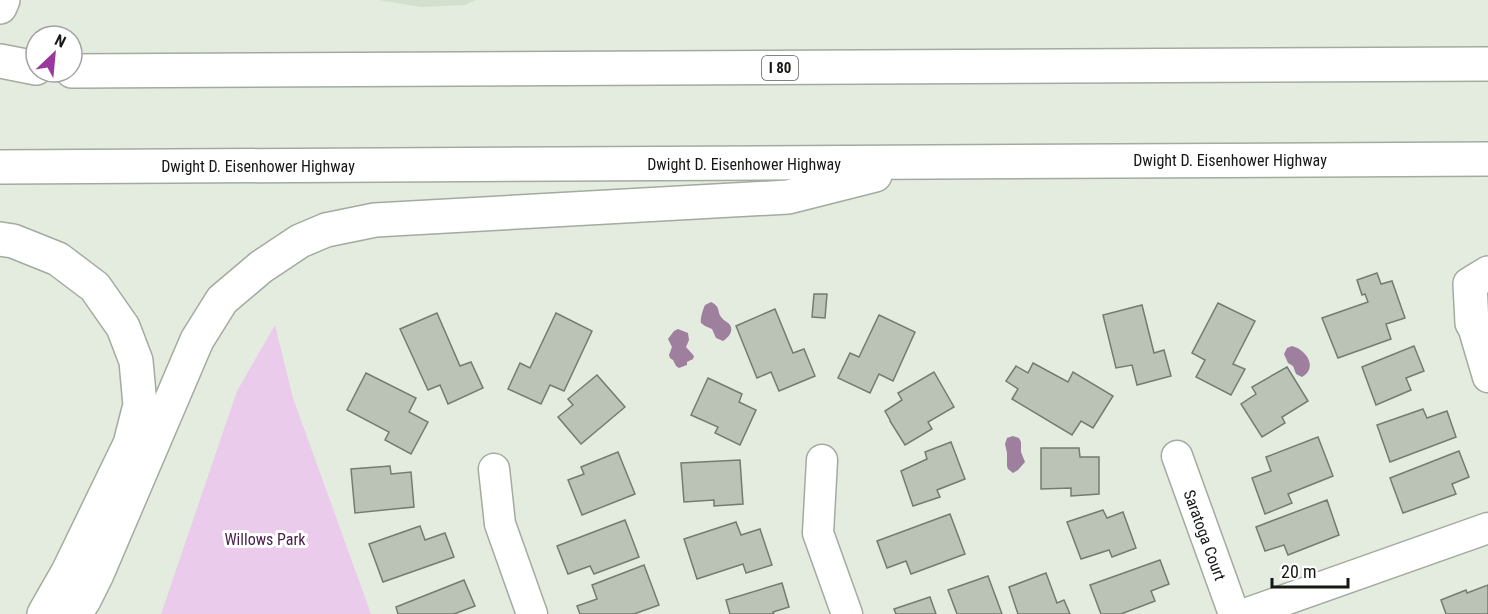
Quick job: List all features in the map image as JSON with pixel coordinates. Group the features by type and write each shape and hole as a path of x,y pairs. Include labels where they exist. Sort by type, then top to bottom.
{"main road":[{"path":"0,7 3,0"},
{"path":"0,61 24,67"},
{"name":"I 80","path":"84,71 1488,63"},
{"path":"0,72 24,71"},
{"name":"Dwight D. Eisenhower Highway","path":"0,168 1488,159"},
{"path":"75,614 97,574 197,340 222,300 261,267 300,241 326,230 375,220 788,197 923,163"},
{"path":"0,239 13,241 58,259 95,287 123,327 136,361 140,405 130,444 73,563 44,614"},
{"path":"1472,323 1470,284 1488,273"}],"street":[{"path":"1472,323 1488,377"},
{"name":"Saratoga Court","path":"1177,456 1234,614"},
{"path":"822,460 818,533 847,614"},
{"path":"494,469 500,524 532,614"},
{"path":"1245,614 1488,528"}],"shaded area":[{"path":"379,0 476,0 465,5 421,7"},
{"path":"711,302 717,306 720,316 731,327 730,334 723,341 716,338 712,329 701,323 705,305"},
{"path":"678,329 688,333 689,340 686,347 694,356 687,362 687,365 679,368 670,358 672,347 668,339"},
{"path":"1292,346 1302,351 1309,360 1309,369 1302,377 1296,374 1284,354 1287,348"},
{"path":"1013,436 1019,438 1021,442 1021,452 1025,462 1013,473 1007,466 1005,444 1007,438"}],"green space":[{"name":"Willows Park","path":"275,325 293,398 371,614 161,614 237,391"}],"building":[{"path":"1377,273 1381,284 1392,281 1405,318 1386,324 1391,339 1338,358 1322,318 1368,302 1365,294 1362,295 1357,280"},
{"path":"814,294 827,294 825,318 812,317"},
{"path":"1218,303 1255,321 1233,364 1245,369 1231,395 1196,377 1205,360 1192,353"},
{"path":"1142,305 1154,353 1164,350 1171,376 1137,385 1132,365 1116,368 1103,315"},
{"path":"775,309 793,353 804,349 815,376 779,391 771,372 757,378 736,326"},
{"path":"437,313 460,366 471,362 483,388 448,404 440,385 428,390 400,329"},
{"path":"556,313 592,331 564,391 550,385 541,404 508,389 520,363 530,368"},
{"path":"879,315 915,332 893,381 879,374 870,393 838,378 850,353 859,357"},
{"path":"1414,346 1424,371 1406,378 1411,390 1376,405 1362,367"},
{"path":"1033,363 1068,382 1073,372 1113,396 1093,428 1081,421 1072,435 1012,399 1018,389 1006,381 1016,366 1028,373"},
{"path":"1287,367 1308,401 1282,417 1285,423 1262,437 1241,404 1256,394 1252,387"},
{"path":"934,372 954,407 928,422 932,429 905,445 885,411 902,400 898,393"},
{"path":"366,373 416,398 409,412 428,422 411,454 385,440 389,432 347,410"},
{"path":"597,375 625,407 581,444 558,417 573,405 568,399"},
{"path":"708,378 742,394 739,402 756,410 740,445 715,433 718,427 691,415"},
{"path":"1423,409 1427,418 1447,411 1456,437 1390,462 1377,425"},
{"path":"1318,437 1333,476 1288,494 1292,503 1265,514 1252,478 1271,471 1266,457"},
{"path":"951,442 965,479 937,490 940,497 913,506 901,471 927,459 925,452"},
{"path":"1041,448 1079,448 1080,457 1099,457 1099,494 1071,496 1071,488 1041,489"},
{"path":"1459,451 1469,477 1452,484 1456,494 1403,513 1390,478"},
{"path":"618,452 635,494 582,515 568,480 584,474 581,467"},
{"path":"740,460 743,504 714,506 714,500 684,502 681,463"},
{"path":"390,466 391,474 411,472 414,507 355,513 351,469"},
{"path":"1327,500 1339,535 1288,555 1284,545 1265,551 1256,527"},
{"path":"1103,510 1107,518 1123,512 1136,548 1112,557 1109,550 1081,559 1067,522"},
{"path":"950,514 965,554 911,574 906,561 887,568 877,541"},
{"path":"625,520 639,557 594,574 590,566 568,574 557,546"},
{"path":"736,522 741,535 760,529 772,565 746,573 743,564 697,579 684,539"},
{"path":"420,526 425,540 445,533 454,557 383,582 369,544"},
{"path":"1160,560 1169,584 1151,591 1155,601 1121,614 1101,614 1090,585"},
{"path":"644,565 659,605 634,614 580,614 577,606 597,599 592,585"},
{"path":"1046,573 1057,603 1064,600 1070,614 1018,614 1009,587"},
{"path":"988,576 1002,614 957,614 948,590"},
{"path":"464,580 475,606 454,614 398,614 396,607"},
{"path":"782,583 789,607 773,612 774,614 730,614 726,600"},
{"path":"1488,585 1488,614 1446,614 1441,600 1466,590 1467,593"},
{"path":"930,597 936,614 896,614 894,609"}]}
